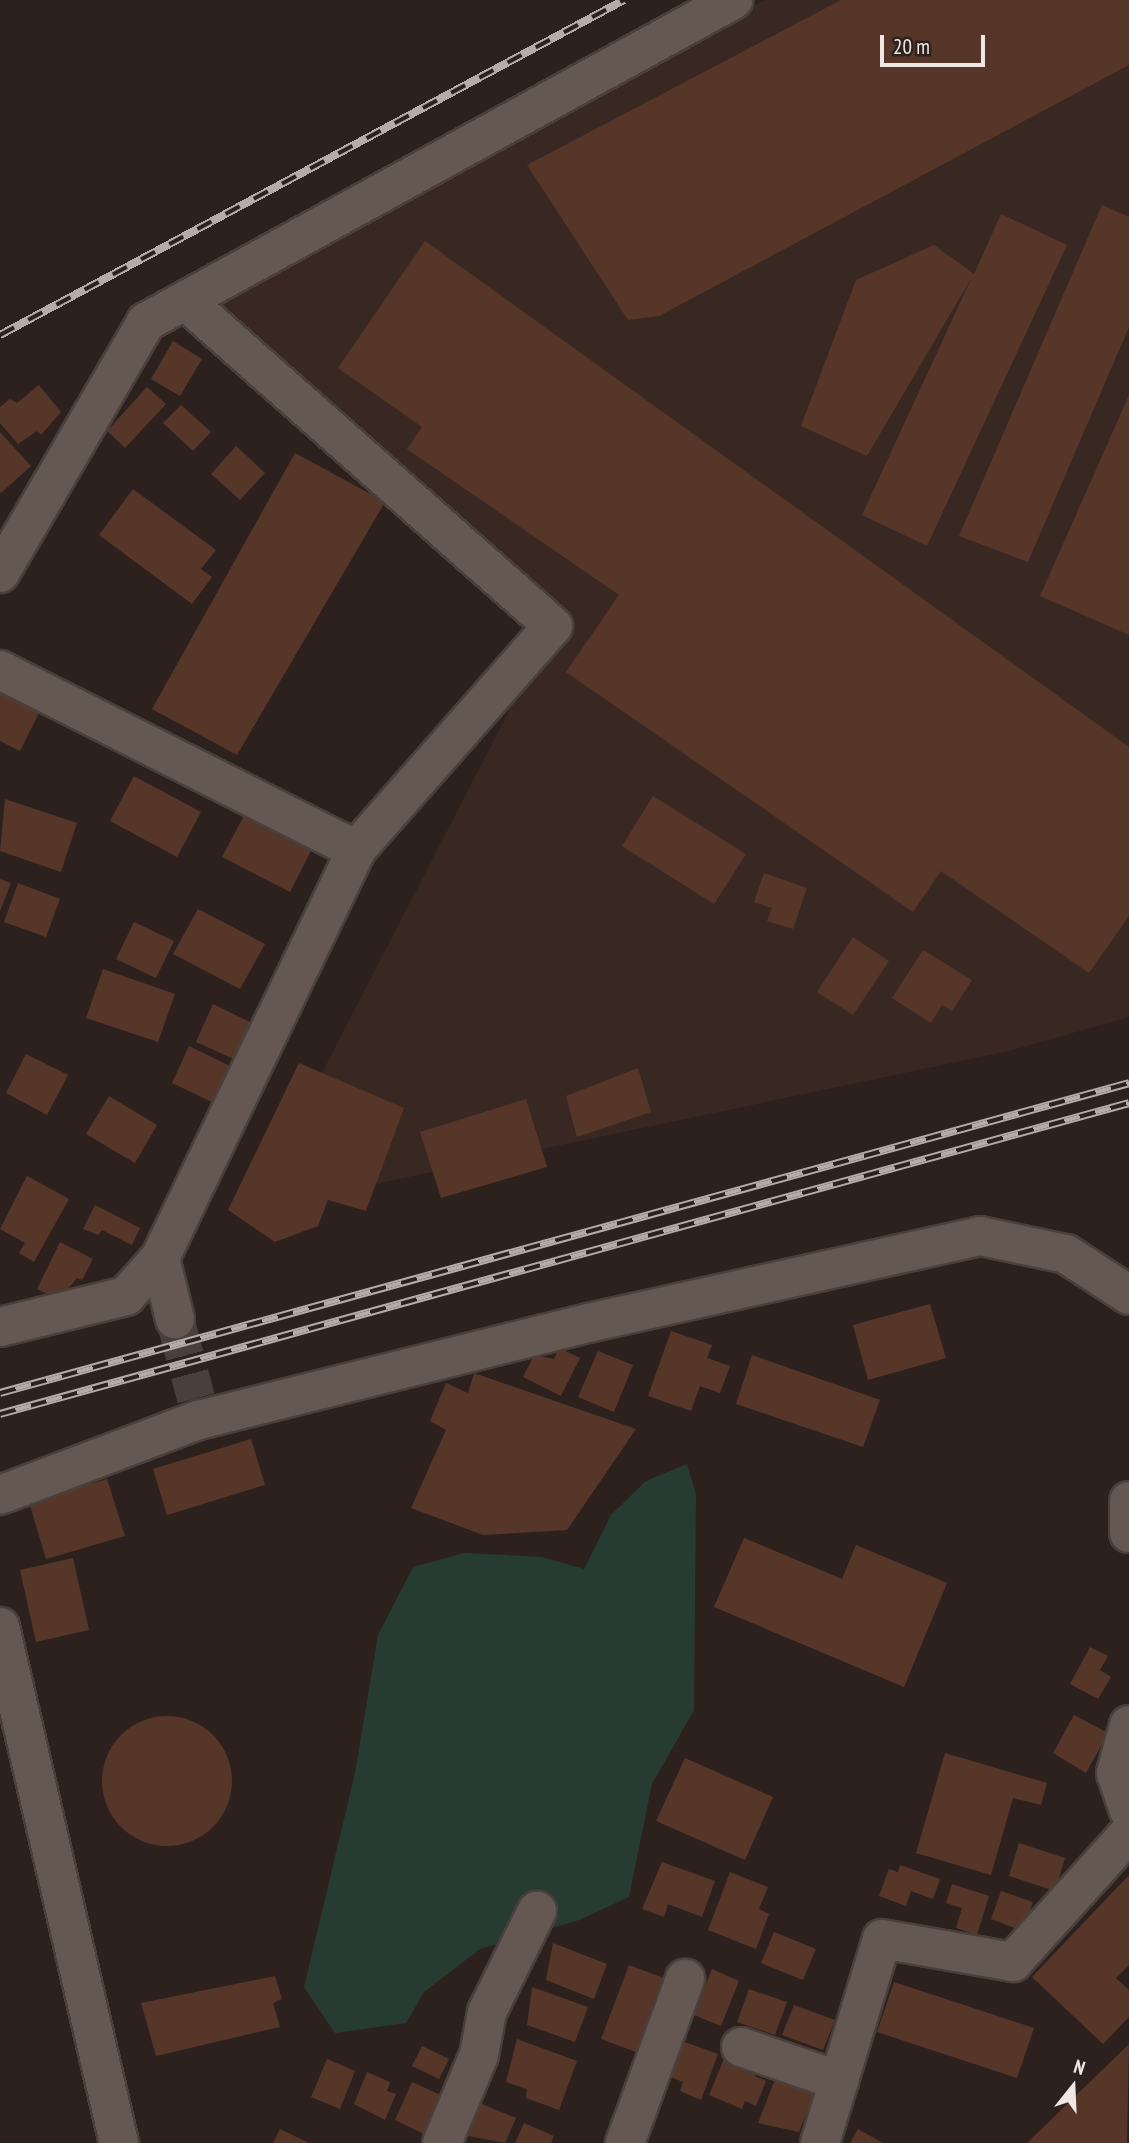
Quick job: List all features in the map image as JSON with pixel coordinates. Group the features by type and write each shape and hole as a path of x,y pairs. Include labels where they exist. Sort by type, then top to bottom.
{"street":[{"path":"0,573 146,322 187,302 733,0"},
{"path":"0,1327 125,1296 160,1258 356,850 553,626 187,302"},
{"path":"0,670 356,850"},
{"path":"0,1495 197,1409 980,1236 1066,1254 1129,1295"},
{"path":"160,1258 175,1319"},
{"path":"1129,1501 1129,1533"},
{"path":"0,1627 119,2143"},
{"path":"1129,1725 1116,1773 1129,1811"},
{"path":"820,2143 882,1939 1013,1962 1129,1833"},
{"path":"442,2143 479,2055 487,2012 537,1911"},
{"path":"625,2143 685,1979"},
{"path":"741,2048 839,2081"}],"shaded area":[{"path":"765,0 1129,0 1129,1017 1009,1051 251,1210 553,626 194,308"}],"green space":[{"path":"687,1464 696,1495 694,1710 652,1784 629,1897 579,1920 480,1949 424,1992 406,2023 335,2033 304,1987 355,1773 378,1635 413,1567 464,1553 542,1557 584,1569 611,1515 646,1481"}],"building":[{"path":"841,0 1129,0 1129,65 659,316 628,320 527,165"},
{"path":"1102,205 1129,217 1129,327 1028,562 959,536"},
{"path":"1001,214 1067,245 927,546 862,515 972,277 867,456 801,426 856,280 934,245 974,274"},
{"path":"425,241 1129,747 1129,916 1089,973 941,871 913,912 566,672 619,595 407,449 422,427 338,368"},
{"path":"173,341 202,359 180,396 151,379"},
{"path":"39,385 61,412 41,435 37,431 18,444 0,423 0,407 10,399 17,403"},
{"path":"147,387 166,404 125,448 107,431"},
{"path":"1129,395 1129,635 1040,596"},
{"path":"181,405 211,432 193,451 163,423"},
{"path":"0,432 31,466 1,493 0,491"},
{"path":"236,446 265,473 240,500 211,474"},
{"path":"295,453 385,502 237,755 152,709"},
{"path":"133,489 216,550 201,569 212,577 192,604 99,535"},
{"path":"0,688 41,709 20,751 0,741"},
{"path":"134,776 201,812 177,857 110,821"},
{"path":"653,796 746,854 714,904 622,846"},
{"path":"5,799 77,823 61,872 0,851"},
{"path":"246,812 313,847 290,892 222,857"},
{"path":"764,873 807,888 793,929 767,921 772,908 754,902"},
{"path":"0,879 11,883 0,911"},
{"path":"18,883 60,899 46,937 4,922"},
{"path":"198,909 265,944 240,989 173,954"},
{"path":"134,922 174,941 156,978 116,959"},
{"path":"853,937 889,961 853,1015 817,992"},
{"path":"923,950 972,980 952,1011 942,1005 931,1023 892,998"},
{"path":"103,969 175,994 158,1042 86,1018"},
{"path":"213,1004 254,1024 236,1060 196,1042"},
{"path":"189,1046 230,1066 212,1102 172,1083"},
{"path":"26,1054 68,1075 47,1115 6,1093"},
{"path":"299,1063 404,1108 366,1211 328,1200 318,1226 275,1242 228,1210"},
{"path":"638,1068 651,1112 577,1137 566,1096"},
{"path":"109,1096 157,1125 135,1163 86,1134"},
{"path":"526,1099 547,1167 441,1198 420,1132"},
{"path":"27,1176 69,1199 34,1262 19,1253 25,1243 0,1229"},
{"path":"95,1205 140,1228 132,1245 102,1230 98,1235 83,1229"},
{"path":"60,1242 93,1259 82,1280 77,1278 59,1300 37,1289"},
{"path":"930,1304 946,1358 868,1380 853,1325"},
{"path":"671,1331 712,1345 707,1358 730,1366 720,1393 700,1386 691,1411 648,1396"},
{"path":"559,1348 580,1358 561,1396 523,1377 534,1355 554,1359"},
{"path":"598,1351 633,1365 614,1412 578,1397"},
{"path":"752,1355 880,1400 863,1447 736,1404"},
{"path":"474,1373 636,1429 567,1530 483,1535 411,1508 446,1430 430,1421 446,1383 468,1393"},
{"path":"251,1439 265,1485 167,1515 153,1469"},
{"path":"107,1479 125,1536 46,1559 29,1502"},
{"path":"744,1538 842,1579 856,1545 947,1583 904,1687 714,1607"},
{"path":"73,1558 89,1630 36,1642 20,1570"},
{"path":"1090,1647 1108,1656 1100,1670 1111,1677 1098,1699 1070,1684"},
{"path":"1074,1715 1108,1733 1086,1773 1053,1753"},
{"path":"167,1716 192,1721 213,1735 227,1756 232,1781 227,1806 213,1827 192,1841 167,1846 142,1841 121,1827 107,1806 102,1781 107,1756 121,1735 142,1721"},
{"path":"945,1753 1047,1783 1041,1805 1013,1798 991,1875 916,1853"},
{"path":"685,1758 773,1797 745,1860 656,1821"},
{"path":"1019,1843 1065,1858 1055,1891 1009,1876"},
{"path":"662,1862 715,1881 702,1917 668,1904 664,1917 642,1909"},
{"path":"900,1865 940,1879 933,1899 911,1891 906,1906 879,1896 889,1869 898,1872"},
{"path":"730,1872 768,1887 759,1909 769,1914 756,1949 708,1930"},
{"path":"1129,1875 1129,1965 1116,1978 1129,1990 1129,2017 1103,2044 1032,1977"},
{"path":"952,1884 989,1896 977,1935 956,1928 962,1908 946,1903"},
{"path":"1001,1891 1033,1902 1023,1931 991,1919"},
{"path":"774,1932 816,1949 803,1980 761,1963"},
{"path":"553,1943 607,1964 594,1999 546,1980"},
{"path":"629,1965 664,1978 636,2052 601,2039"},
{"path":"712,1969 739,1981 721,2026 694,2015"},
{"path":"275,1976 282,1999 273,2003 280,2027 156,2056 141,2003"},
{"path":"894,1982 1034,2028 1017,2078 877,2032"},
{"path":"532,1987 588,2007 575,2042 527,2025"},
{"path":"749,1989 787,2002 775,2035 737,2022"},
{"path":"794,2005 835,2020 823,2050 782,2035"},
{"path":"517,2039 577,2061 559,2110 526,2098 527,2089 506,2082"},
{"path":"682,2041 718,2054 701,2100 680,2091 683,2082 668,2076"},
{"path":"1129,2044 1127,2143 1027,2143"},
{"path":"422,2046 449,2059 439,2079 412,2066"},
{"path":"726,2054 758,2068 755,2076 766,2081 756,2106 745,2101 742,2109 709,2095"},
{"path":"327,2059 355,2071 340,2109 311,2097"},
{"path":"367,2072 390,2082 387,2091 396,2094 385,2120 354,2104"},
{"path":"776,2077 815,2093 799,2132 758,2123"},
{"path":"412,2082 445,2097 428,2136 395,2120"},
{"path":"477,2102 516,2118 505,2143 463,2135"},
{"path":"524,2123 554,2136 551,2143 515,2143"},
{"path":"280,2129 309,2143 273,2143"},
{"path":"858,2129 883,2143 850,2143"}],"tunnel":[{"path":"175,1319 196,1398"}],"railway":[{"path":"0,335 624,0"},
{"path":"0,1393 1129,1083"},
{"path":"0,1414 1129,1103"}]}
